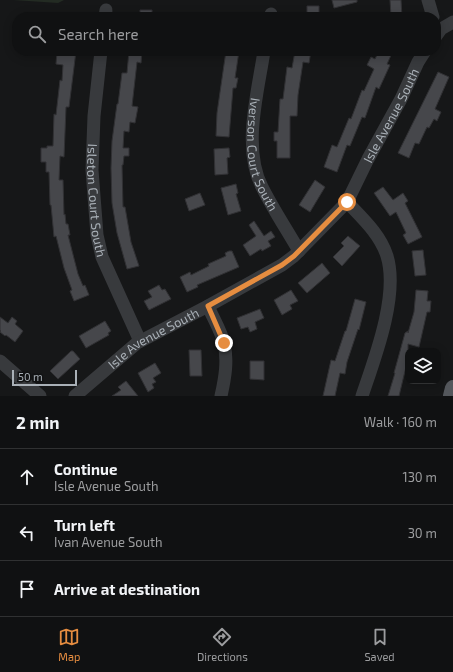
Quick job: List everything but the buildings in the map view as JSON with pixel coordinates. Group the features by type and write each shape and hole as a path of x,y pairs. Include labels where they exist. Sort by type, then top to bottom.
{"main road":[{"path":"451,396 453,388"}],"street":[{"path":"428,0 432,12"},
{"path":"441,28 453,22"},
{"name":"Isleton Court South","path":"100,56 94,116 92,170 97,235 102,256 140,341"},
{"name":"Iverson Court South","path":"263,56 253,118 252,134 254,162 261,186 299,251"},
{"name":"Isle Avenue South","path":"75,396 140,341 208,306 282,265 299,251 347,202 422,56"},
{"path":"347,202 373,230 386,255 389,269 389,296 382,330 362,396"},
{"path":"208,306 224,343 226,373 221,396"},
{"path":"0,361 40,396"}],"shaded area":[{"path":"13,0 64,0 58,3"}],"route":[{"path":"224,343 208,306 282,265 294,256 347,202"}]}
